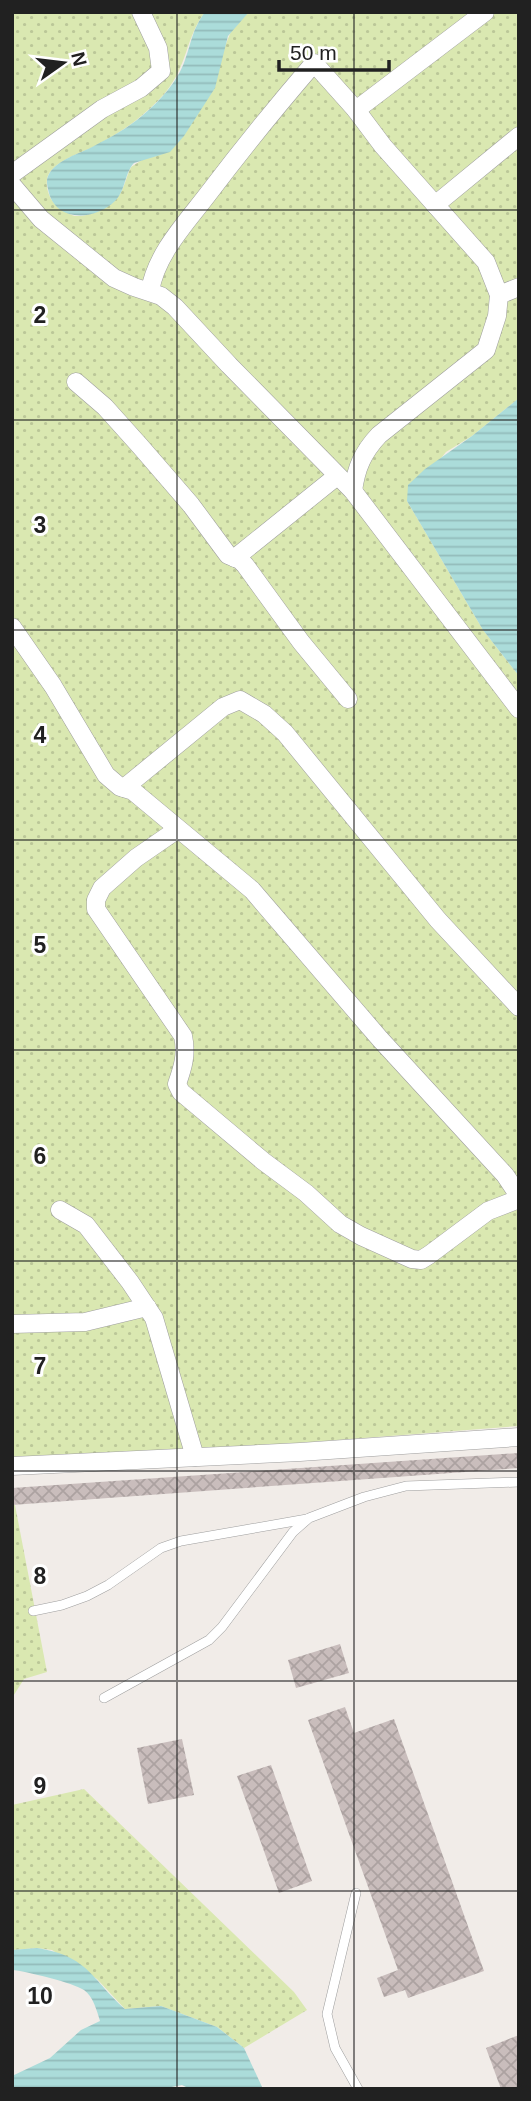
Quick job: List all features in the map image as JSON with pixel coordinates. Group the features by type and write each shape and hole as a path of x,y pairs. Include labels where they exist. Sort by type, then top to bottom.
{"street":[{"path":"12,174 102,108 141,88 161,71 158,48 141,12"},
{"path":"356,110 485,12"},
{"path":"150,291 158,266 176,237 261,125 314,62 383,146 486,262 499,295 497,316 486,350 394,422 368,446 359,464 353,491"},
{"path":"435,205 519,136"},
{"path":"12,185 41,219 114,278 161,296 175,307 353,491 519,709"},
{"path":"499,295 519,286"},
{"path":"76,382 105,407 140,446 191,505 228,555 245,565 348,699"},
{"path":"235,558 337,476"},
{"path":"12,627 60,697 106,775 133,791 252,890 380,1039 505,1175 519,1198 488,1211 421,1260 412,1259 340,1224 306,1193 263,1161 181,1092 177,1084 185,1061 183,1036 96,909 96,900 102,888 136,858 178,829"},
{"path":"124,788 223,706 240,700 249,704 285,733 438,919 519,1007"},
{"path":"60,1210 86,1225 147,1307 159,1332 195,1457"},
{"path":"12,1324 85,1322 147,1307"},
{"path":"12,1466 519,1437"}],"lane":[{"path":"33,1611 87,1596 108,1585 161,1548 181,1541 309,1518 364,1497 406,1486 519,1482"},
{"path":"104,1698 209,1640 222,1627 293,1532 309,1518"},
{"path":"356,1893 327,2014 335,2048 358,2089"}],"green space":[{"path":"12,12 205,12 198,22 173,83 165,93 142,116 125,128 66,159 50,172 47,190 51,199 75,216 99,211 118,197 131,167 142,160 225,46 232,29 249,12 519,12 519,398 472,436 446,452 407,501 483,630 519,676 519,1426 12,1461"},
{"path":"12,1505 15,1505 47,1672 24,1679 12,1698"},
{"path":"84,1789 294,1992 307,2010 244,2048 217,2027 161,2006 125,2009 97,1979 52,1950 12,1950 12,1805"}],"water":[{"path":"205,12 249,12 228,36 215,88 184,136 170,152 134,163 119,197 107,208 87,215 76,215 58,208 48,189 49,174 63,161 125,128 156,103 178,75 195,30"},
{"path":"519,398 519,676 483,630 407,501 408,485 425,469"},
{"path":"37,1948 79,1963 125,2009 161,2006 217,2027 244,2048 263,2089 190,2089 182,2085 161,2089 12,2089 12,2076 50,2058 81,2030 100,2021 92,2000 84,1990 49,1978 12,1970 12,1950"}],"building":[{"path":"519,1453 519,1468 12,1505 12,1488"},
{"path":"340,1644 349,1673 296,1688 288,1660"},
{"path":"345,1707 354,1733 394,1719 484,1971 408,1998 405,1990 384,1997 377,1978 398,1970 308,1720"},
{"path":"182,1739 194,1795 148,1804 137,1748"},
{"path":"271,1765 312,1881 279,1893 237,1776"},
{"path":"519,2035 519,2089 501,2089 486,2048"}]}
